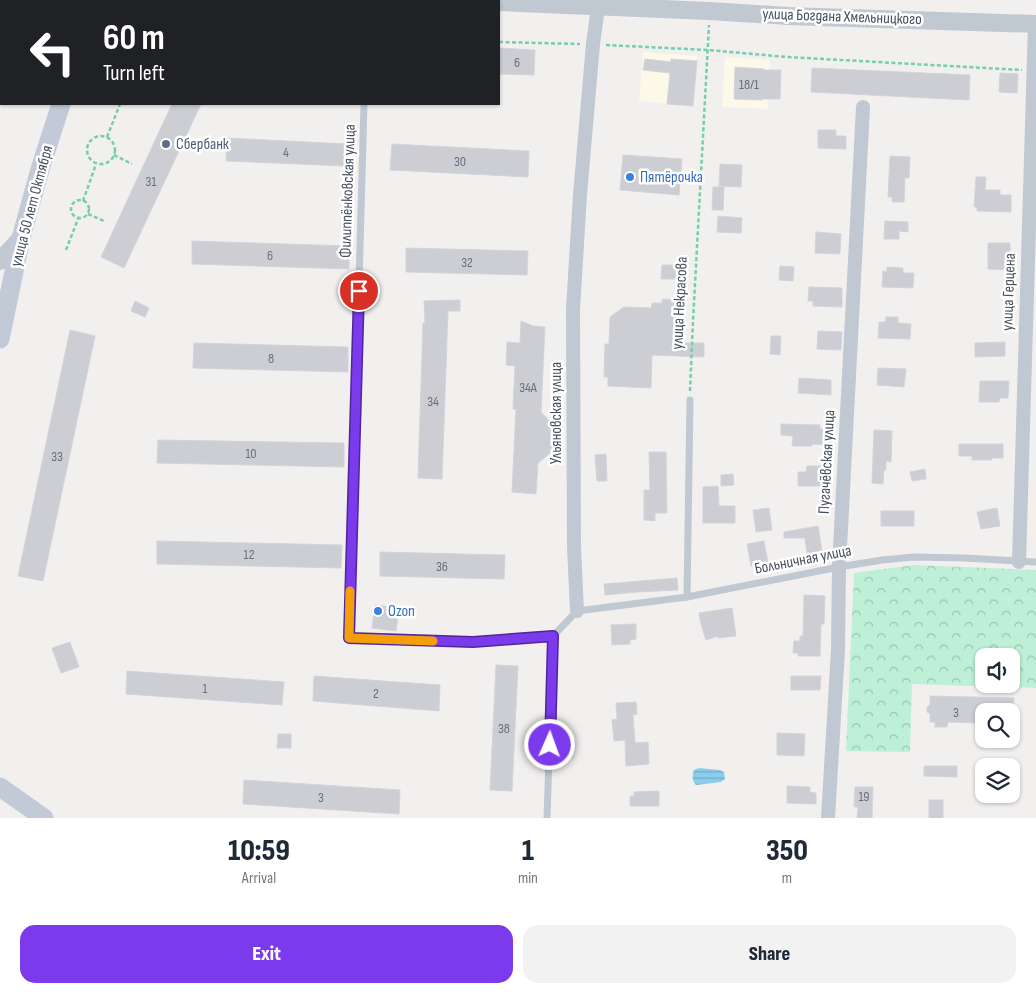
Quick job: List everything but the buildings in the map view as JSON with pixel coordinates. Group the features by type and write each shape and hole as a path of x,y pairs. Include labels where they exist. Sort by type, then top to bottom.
{"main road":[{"name":"улица 50 лет Октября","path":"0,339 21,238 61,105"},
{"path":"0,787 44,818"}],"street":[{"name":"улица Богдана Хмельницкого","path":"500,2 599,3 788,16 1035,24"},
{"name":"Ульяновская улица","path":"577,611 574,547 573,309 580,195 593,44 599,3"},
{"name":"улица Герцена","path":"1019,562 1035,24"},
{"name":"Пугачёвская улица","path":"828,818 838,650 838,567 863,108"},
{"path":"0,261 21,238"}],"lane":[{"name":"Филиппёнковская улица","path":"364,105 349,638 473,642 553,636"},
{"path":"687,597 690,400"},
{"name":"Больничная улица","path":"577,611 687,597 882,560 914,557 1036,562"},
{"path":"547,818 553,636 577,611"}],"path":[{"name":"улица Некрасова","path":"690,400 708,50 721,10"},
{"path":"500,42 593,44 708,50 788,57 1033,71"},
{"path":"107,137 120,105"},
{"path":"98,136 107,137 114,144 114,155 110,162 96,164 87,154 88,145 90,141 98,136"},
{"path":"114,155 132,164"},
{"path":"83,201 96,164"},
{"path":"77,201 83,201 88,205 89,211 84,218 78,218 73,215 72,207 77,201"},
{"path":"88,214 104,221"},
{"path":"66,250 78,218"}],"shaded area":[{"path":"643,52 697,56 693,106 639,101"},
{"path":"725,57 770,60 768,109 722,107"}],"green space":[{"path":"914,565 1036,570 1036,688 1020,687 1020,648 975,648 975,686 912,684 910,752 846,751 854,573"}],"water":[{"path":"699,768 720,770 724,772 725,779 721,782 696,785 693,780 693,774 694,770"}],"slow traffic":[{"path":"350,591 349,638 433,641"}],"place":[{"name":"Сбербанк","path":"166,144"},
{"name":"Пятёрочка","path":"630,177"},
{"name":"Ozon","path":"378,611"}],"route":[{"path":"359,291 349,638 473,642 553,636 550,745"}]}
